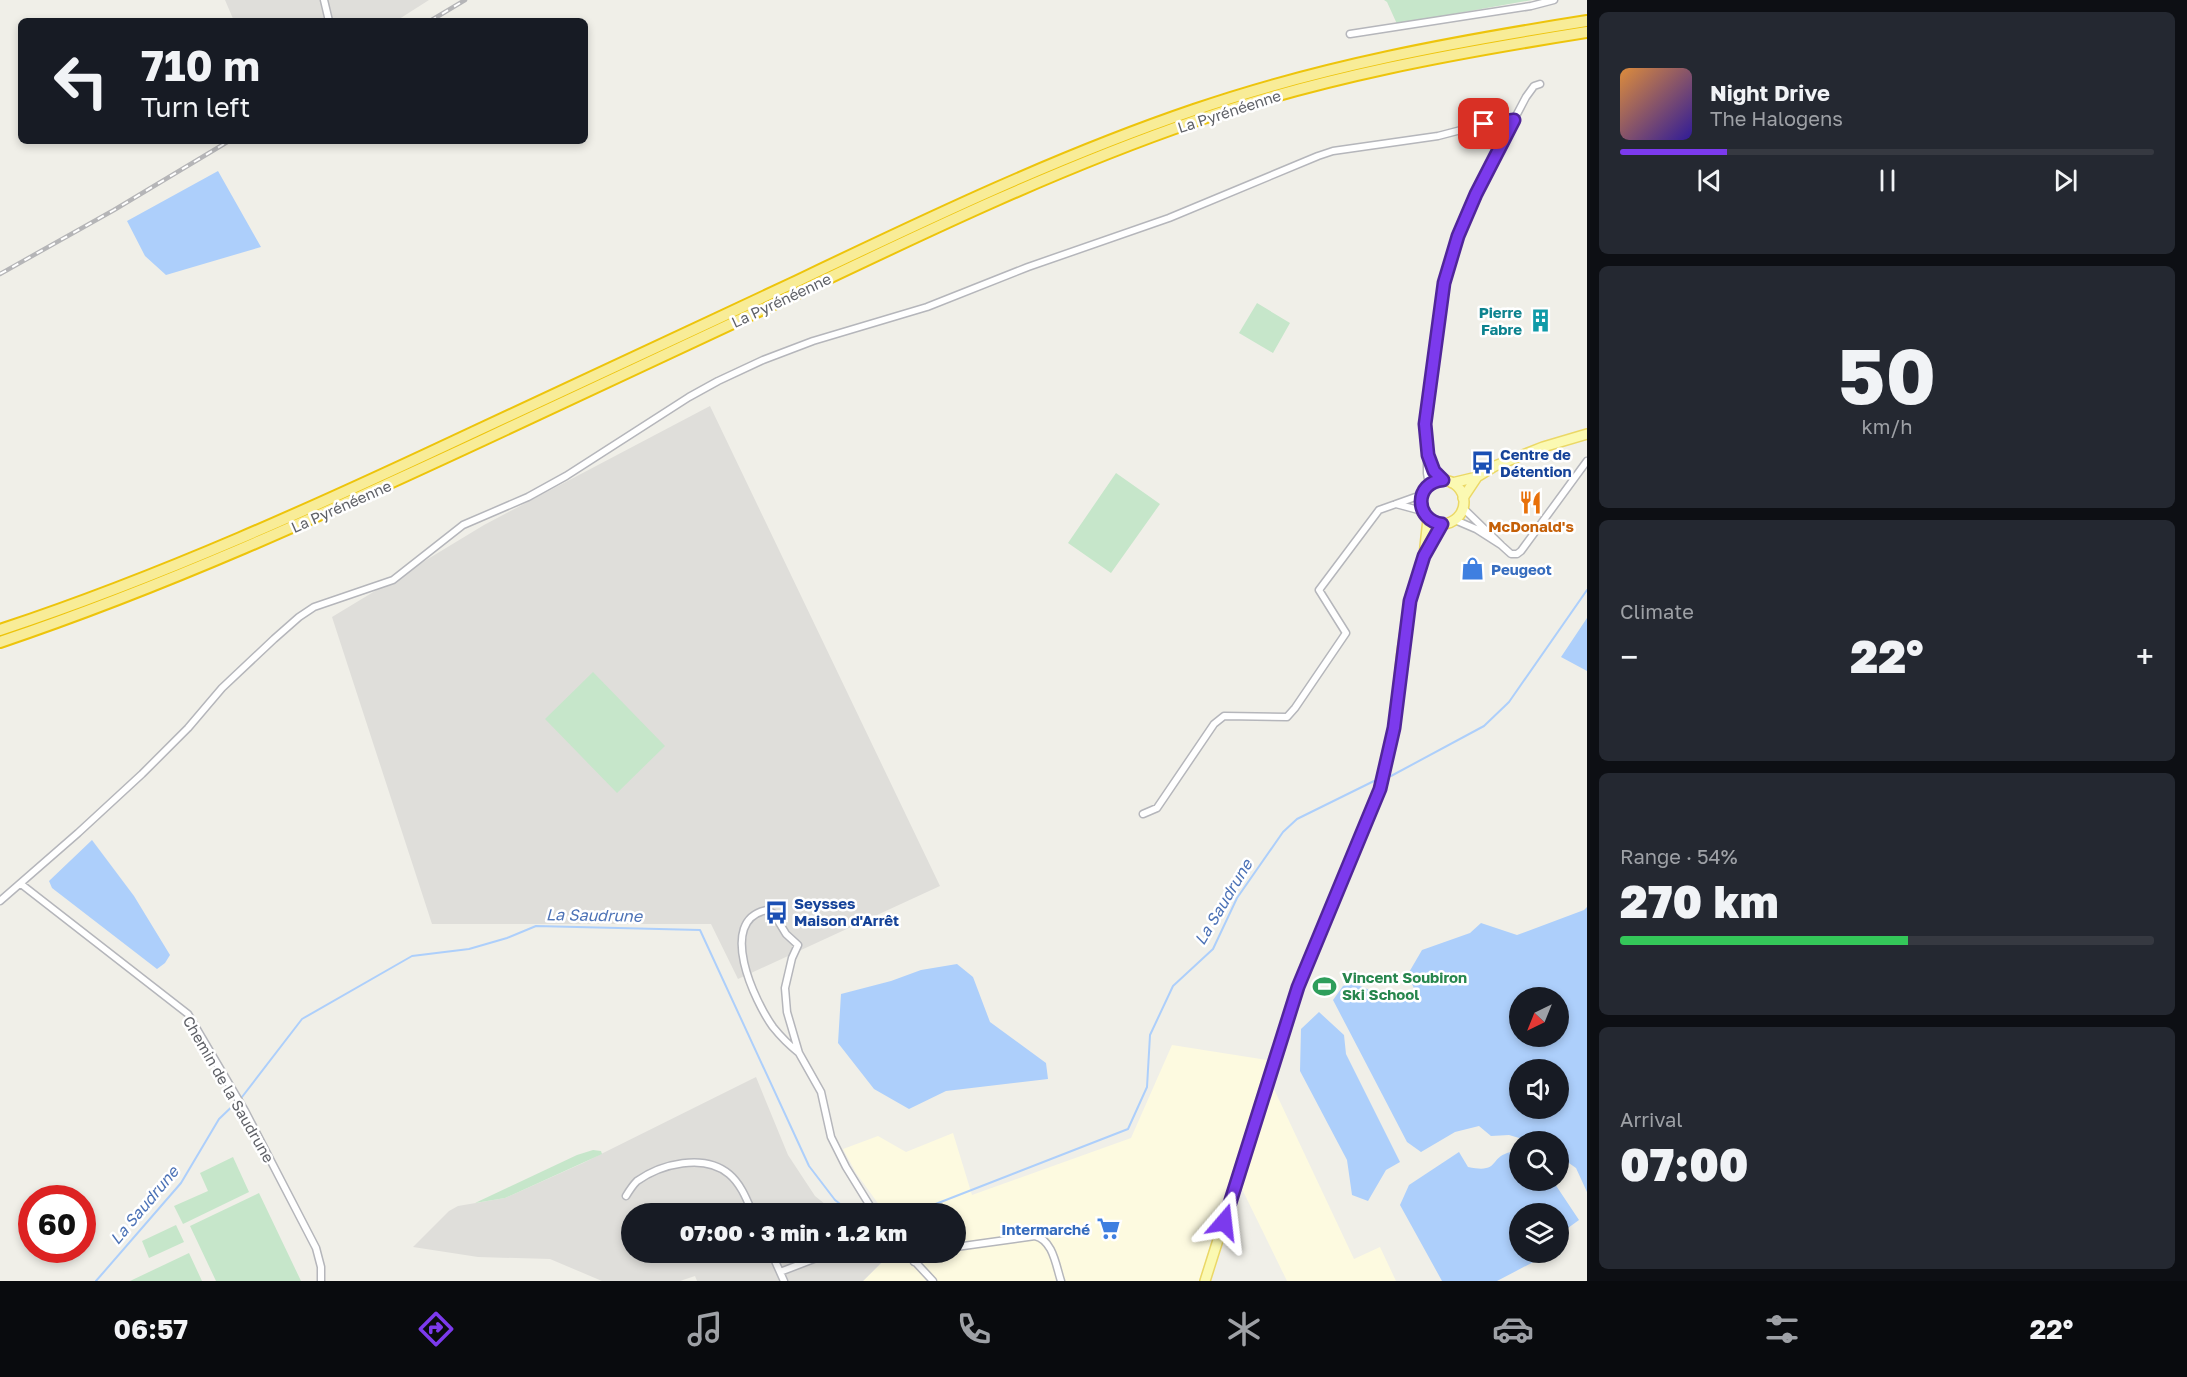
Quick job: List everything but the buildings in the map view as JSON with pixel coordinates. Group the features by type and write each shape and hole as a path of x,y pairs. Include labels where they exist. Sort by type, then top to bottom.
{"highway":[{"name":"La Pyrénéenne","path":"0,630 158,573 310,508 971,199 1122,136 1238,96 1347,66 1429,47 1587,21"},
{"name":"La Pyrénéenne","path":"0,642 152,587 304,523 969,212 1124,146 1200,119 1349,76 1432,58 1587,32"}],"main road":[{"path":"1424,556 1425,515 1421,495 1429,485 1477,477 1495,466 1533,451 1587,434"},
{"path":"1205,1281 1298,987 1380,789 1394,728 1410,601 1424,556 1442,524 1455,520 1477,477"},
{"path":"1447,482 1460,489 1463,503"},
{"path":"1425,515 1442,524"}],"street":[{"path":"324,0 328,18"},
{"path":"1350,34 1531,6 1554,0"},
{"path":"1429,485 1426,473 1428,455 1425,424 1444,283 1458,236 1476,194 1531,88 1540,84"},
{"path":"0,901 158,758 228,682 299,617 320,604 393,580 463,525 514,504 556,482 718,381 791,348 927,308 1029,267 1169,218 1317,156 1333,151 1438,136 1484,124 1514,120"},
{"path":"1428,455 1434,471 1447,482"},
{"path":"1463,503 1511,554 1517,554 1587,461"},
{"path":"1143,814 1157,808 1214,724 1224,716 1287,717 1295,708 1346,633 1319,590 1379,510 1421,495"},
{"path":"1395,504 1425,515"},
{"path":"1455,520 1501,544"},
{"name":"Chemin de la Saudrune","path":"21,884 188,1014 236,1095 316,1248 321,1267 321,1281"},
{"path":"799,1053 786,1043 772,1024 753,992 745,967 741,941 743,929 749,920 760,911 767,910 774,914 786,934 798,945 792,958 785,988 787,1012 799,1053 820,1092 831,1137 868,1203"},
{"path":"626,1196 636,1182 662,1169 694,1163 715,1166 729,1174 742,1190 748,1203"},
{"path":"966,1246 1040,1237 1048,1245 1061,1281"},
{"path":"776,1263 784,1281"},
{"path":"780,1272 803,1263"},
{"path":"915,1263 933,1281"}],"shaded area":[{"path":"225,0 429,0 401,18 233,18"},
{"path":"710,406 940,886 738,979 711,924 432,924 332,617 484,525"},
{"path":"1172,1045 1267,1060 1199,1281 863,1281 882,1263 966,1263 966,1203 878,1203 856,1173 843,1149 878,1136 906,1152 953,1133 972,1195 1131,1138"},
{"path":"756,1077 788,1155 815,1196 824,1203 621,1203 621,1263 881,1263 863,1281 697,1281 695,1276 680,1281 602,1281 550,1259 478,1257 413,1247 449,1211 458,1206 505,1198 583,1163"},
{"path":"1273,1087 1354,1259 1380,1247 1396,1281 1287,1281 1241,1187"}],"green space":[{"path":"1384,0 1532,0 1397,24"},
{"path":"1257,303 1290,323 1273,353 1239,333"},
{"path":"1116,473 1160,504 1111,573 1068,543"},
{"path":"593,672 665,746 617,793 545,719"},
{"path":"593,1150 601,1151 602,1154 505,1198 475,1203 577,1155"},
{"path":"233,1157 249,1192 183,1224 174,1206 208,1191 200,1173"},
{"path":"259,1193 301,1281 216,1281 190,1226"},
{"path":"176,1225 184,1242 149,1258 142,1241"},
{"path":"189,1253 202,1281 130,1281"}],"water":[{"path":"218,171 261,247 166,275 145,256 127,221"},
{"path":"1587,618 1587,671 1561,657"},
{"path":"92,840 134,896 170,955 157,969 52,888 49,881"},
{"path":"1587,907 1587,1192 1576,1168 1569,1163 1569,1131 1509,1131 1509,1135 1491,1136 1479,1126 1455,1132 1421,1152 1407,1142 1333,1000 1343,986 1353,983 1398,1002 1415,991 1408,974 1422,950 1470,933 1481,923 1517,935"},
{"path":"957,964 973,977 990,1022 1046,1063 1048,1079 946,1091 909,1109 874,1089 838,1043 841,994 891,981 921,970"},
{"path":"1319,1012 1344,1035 1346,1054 1400,1162 1386,1170 1368,1201 1352,1195 1347,1160 1300,1071 1301,1029"},
{"path":"1459,1152 1468,1167 1478,1169 1490,1167 1499,1157 1509,1153 1509,1191 1560,1191 1568,1203 1509,1203 1509,1263 1531,1263 1497,1281 1442,1281 1400,1205 1409,1185"},
{"path":"1569,1205 1579,1220 1569,1227"}],"waterway":[{"name":"La Saudrune","path":"1391,776 1484,726 1509,702 1587,590"},
{"name":"La Saudrune","path":"938,1203 1128,1129 1147,1087 1150,1035 1173,986 1213,949 1237,898 1283,832 1297,819 1374,781"},
{"name":"La Saudrune","path":"96,1281 181,1183 219,1119 242,1097 302,1019 412,956 469,949 507,938 536,926 700,930 809,1166 839,1203"}],"railway":[{"path":"435,18 465,0"},
{"path":"0,274 114,210 224,144"}],"place":[{"name":"Pierre Fabre","path":"1540,321"},
{"name":"Centre de Détention","path":"1482,463"},
{"name":"McDonald's","path":"1531,502"},
{"name":"Peugeot","path":"1473,569"},
{"name":"Seysses Maison d'Arrêt","path":"776,912"},
{"name":"Vincent Soubiron Ski School","path":"1324,986"},
{"name":"Intermarché","path":"1108,1229"}],"route":[{"path":"1224,1222 1298,987 1370,815 1385,769 1394,728 1410,601 1424,556 1442,524 1428,519 1422,511 1420,502 1425,488 1433,482 1443,480 1434,471 1428,455 1425,424 1444,283 1458,236 1476,194 1514,120 1484,124"}]}
